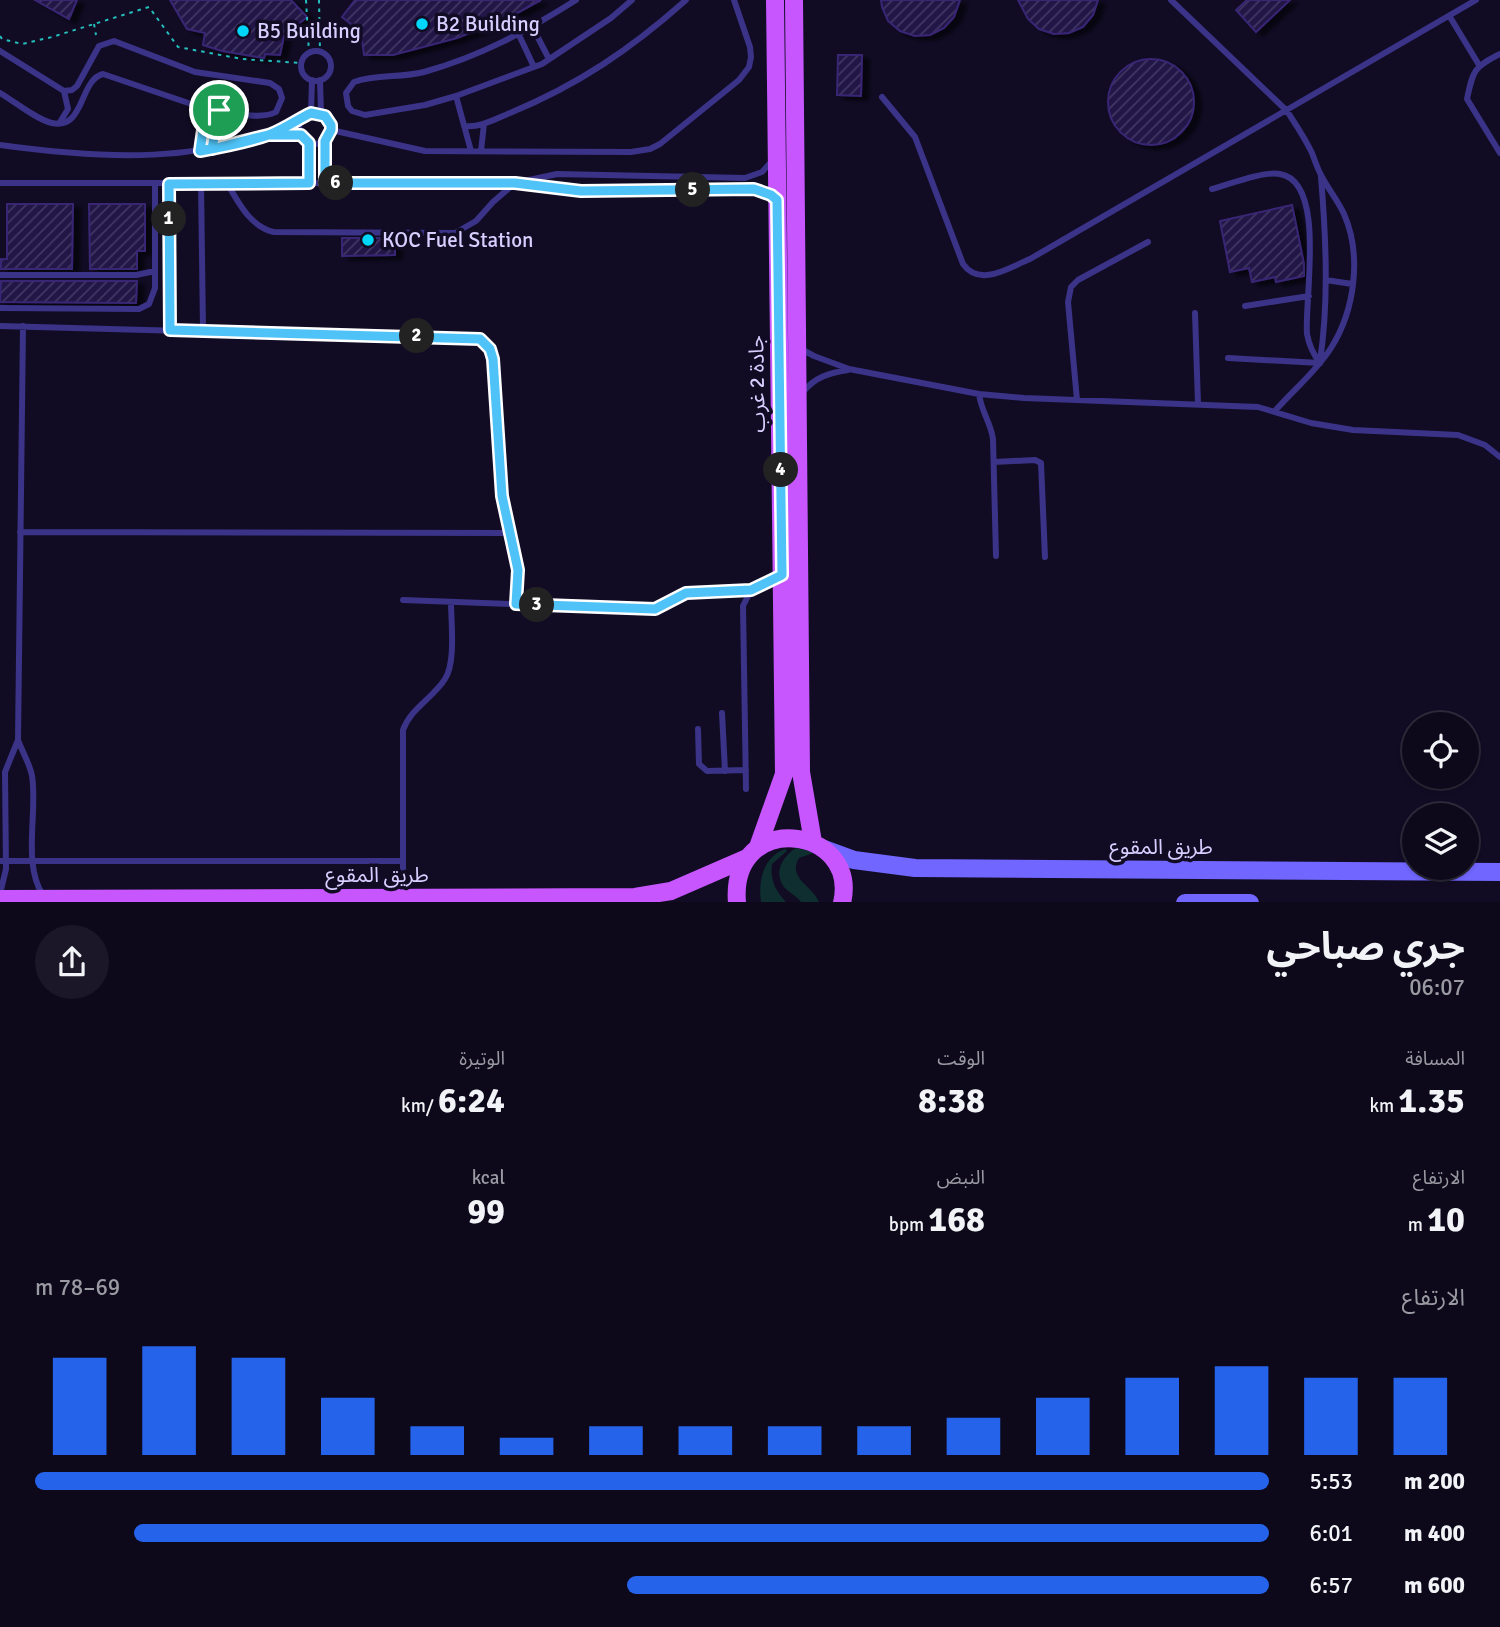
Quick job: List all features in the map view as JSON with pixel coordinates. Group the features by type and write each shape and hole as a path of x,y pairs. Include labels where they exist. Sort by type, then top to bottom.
{"main road":[{"name":"جادة 2 غرب","path":"737,902 739,872 753,853 784,774 775,0"},
{"name":"جادة 2 غرب","path":"794,0 801,772 819,846"},
{"name":"طريق المقوع","path":"0,899 635,897 671,891 753,853 775,839 794,837 819,846"},
{"path":"819,846 835,862 842,878 842,902"}],"street":[{"name":"طريق المقوع","path":"819,846 853,860 915,868 1500,872"},
{"path":"1185,902 1250,902"}],"lane":[{"path":"576,0 533,28 450,64 419,73 360,80 349,87 346,100 352,111 365,115 425,106 456,96 549,60 611,18 632,0"},
{"path":"464,125 484,124 552,96 578,82 637,42 687,0"},
{"path":"331,130 425,150 631,152 650,149 660,144 739,80 749,67 750,47 734,0"},
{"path":"1171,0 1287,111 1301,132 1321,176 1345,216 1351,238 1354,261 1352,285 1342,327 1309,378 1275,411"},
{"path":"882,97 915,137 964,264 971,272 981,276 992,275 1030,258 1476,0"},
{"path":"1450,17 1479,65"},
{"path":"533,28 549,60"},
{"path":"519,35 534,67"},
{"path":"0,93 46,121 58,124 74,117 93,80 100,75 206,109 261,116 272,115 282,104 281,93 270,83 195,72 110,41 99,46 78,86 64,92"},
{"path":"0,51 64,92 68,109 58,124"},
{"path":"320,52 328,58 329,74 320,80 312,80 303,74 302,63 309,53 320,52"},
{"path":"1500,54 1479,65 1471,80 1467,99 1500,153"},
{"path":"93,59 100,75"},
{"path":"311,113 312,80"},
{"path":"320,80 321,113"},
{"path":"456,96 471,151"},
{"path":"200,151 206,109"},
{"path":"212,149 219,110"},
{"path":"0,145 90,155 200,151 268,135 302,120 311,113 321,113 329,120 331,130 325,141 325,183"},
{"path":"301,135 302,120"},
{"path":"481,151 484,124"},
{"path":"268,135 301,135 309,143 318,144 325,141"},
{"path":"309,143 309,183"},
{"path":"227,183 239,203 261,229 274,233 455,233 476,221 492,202 515,183 556,174 746,178 769,166 777,150"},
{"path":"1212,189 1276,173 1290,177 1301,188 1310,255 1308,336 1312,351 1320,363"},
{"path":"598,176 598,191"},
{"path":"1320,363 1326,280 1321,176"},
{"path":"746,178 746,189"},
{"path":"0,183 515,183 565,190 598,191 746,189 763,191 777,200"},
{"path":"0,308 139,309 149,304 155,294 155,183"},
{"path":"201,183 203,330"},
{"path":"169,184 170,330"},
{"path":"1077,400 1068,297 1071,287 1078,280 1148,242"},
{"path":"0,275 136,275 155,271"},
{"path":"1326,280 1352,285"},
{"path":"1245,306 1309,296"},
{"path":"1195,313 1198,404"},
{"path":"0,326 480,339 490,349 493,359 502,496 518,570 516,604"},
{"path":"0,894 5,877 5,772 18,740 23,326"},
{"path":"797,346 814,356 849,369 979,394 1240,405 1275,411 1311,423 1353,430 1458,435 1485,445 1500,457"},
{"path":"1228,358 1320,363"},
{"path":"798,403 802,393 815,379 849,369"},
{"path":"979,394 982,411 992,432 996,555"},
{"path":"994,462 1035,460 1041,463 1045,557"},
{"path":"20,532 509,533"},
{"path":"403,600 650,609 690,592 751,590 782,575"},
{"path":"746,789 743,612 751,590"},
{"path":"403,898 403,730 411,714 447,675 451,661 451,602"},
{"path":"722,713 724,771"},
{"path":"698,729 700,766 706,771 746,770"},
{"path":"18,740 32,775 33,861 37,885 46,899"},
{"path":"3,861 403,860"}],"path":[{"path":"306,0 309,53"},
{"path":"319,0 320,52"},
{"path":"0,36 2,39 22,44 149,7 178,47 242,60 302,63"},
{"path":"93,23 99,46"}],"green space":[{"path":"796,848 816,852 799,858 796,871 819,902 801,902 781,881 781,865 787,855"},
{"path":"785,849 787,851 772,864 772,875 774,884 786,902 761,902 761,878 767,864"}],"building":[{"path":"35,0 77,0 69,19"},
{"name":"B5 Building","path":"170,0 291,0 307,17 284,36 280,55 265,54 264,58 203,45 205,33 187,29"},
{"name":"B2 Building","path":"355,0 541,0 508,18 457,38 393,55 364,55 361,32 342,17"},
{"path":"881,0 960,0 954,17 944,28 930,35 915,36 900,31 888,21"},
{"path":"1018,0 1098,0 1093,15 1083,27 1069,33 1054,34 1039,29 1028,19"},
{"path":"1247,0 1290,0 1256,32 1236,10"},
{"path":"838,55 862,55 861,96 837,95"},
{"path":"1143,59 1159,59 1182,71 1191,85 1194,102 1191,119 1182,133 1159,145 1143,145 1127,138 1115,126 1108,110 1108,94 1115,78 1127,66"},
{"path":"7,204 73,204 72,269 1,269 1,259 7,259"},
{"path":"89,204 145,204 145,251 137,251 137,269 90,269"},
{"path":"1292,205 1304,276 1276,282 1275,277 1252,282 1249,268 1230,272 1220,221"},
{"path":"342,238 395,238 395,255 342,256"},
{"path":"1,281 137,281 136,303 0,302"}],"place":[{"name":"B2 Building","path":"422,24"},
{"name":"B5 Building","path":"243,31"},
{"name":"KOC Fuel Station","path":"368,240"}],"route":[{"path":"219,110 206,109 200,151 212,149 268,135 302,120 306,115 321,113 331,125 325,141 325,183 515,183 581,191 754,189 771,195 777,200 782,575 751,590 686,593 655,609 516,604 518,570 502,496 493,359 490,349 480,339 170,330 169,184 309,183 309,143 301,135 268,135 212,149 219,110"}]}
